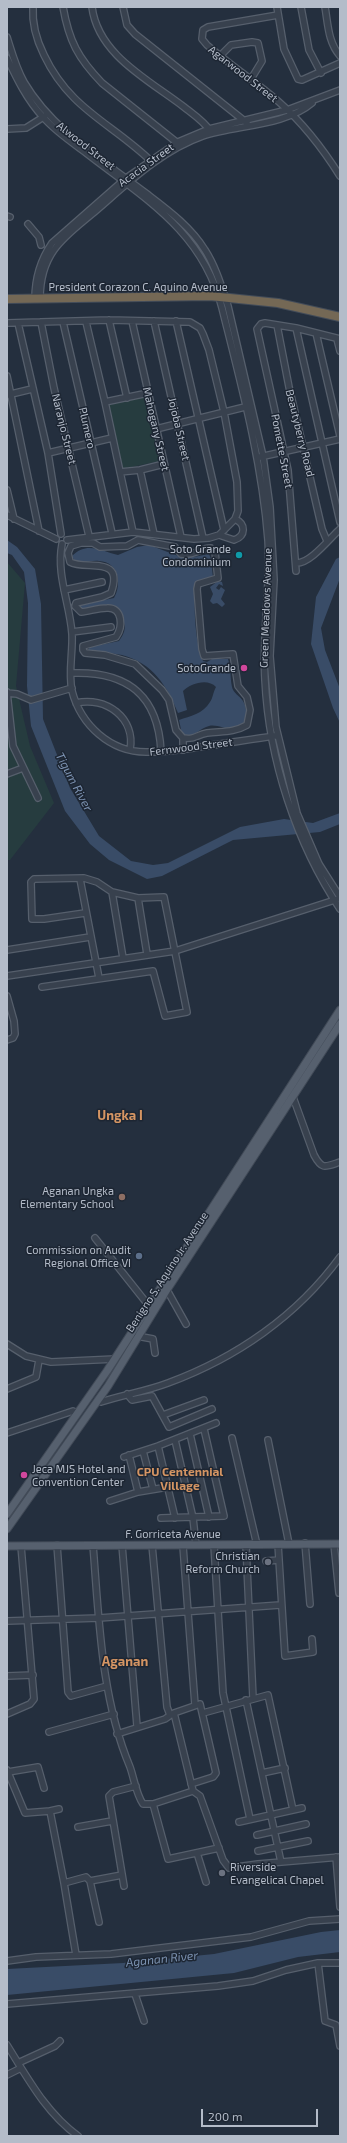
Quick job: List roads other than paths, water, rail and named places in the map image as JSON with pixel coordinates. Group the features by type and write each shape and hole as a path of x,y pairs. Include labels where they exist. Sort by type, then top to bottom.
{"highway":[{"name":"President Corazon C. Aquino Avenue","path":"7,298 222,297 278,303 340,317"}],"main road":[{"name":"Benigno S. Aquino Jr. Avenue","path":"7,1514 77,1413 138,1336 166,1288 281,1110 340,1010"},
{"name":"Benigno S. Aquino Jr. Avenue","path":"281,1110 293,1097 340,1024"},
{"name":"Benigno S. Aquino Jr. Avenue","path":"7,1529 98,1400 149,1306 166,1288"},
{"path":"33,1476 39,1475 40,1482"},
{"name":"F. Gorriceta Avenue","path":"7,1546 337,1544"}],"street":[{"path":"33,7 34,24 41,48 49,65 63,87 79,104 152,162"},
{"path":"63,7 72,44 90,71 102,83 179,144"},
{"path":"92,7 96,25 111,49 211,132"},
{"path":"123,7 127,25 135,34 248,123"},
{"path":"277,7 286,57 296,78 302,80 340,63"},
{"path":"301,7 309,50 321,72"},
{"path":"325,7 330,38 334,48 340,56"},
{"name":"Agarwood Street","path":"278,15 205,28 202,32 202,39 220,56 251,79 290,112 319,146 340,176"},
{"name":"Alwood Street","path":"7,37 17,70 45,116"},
{"path":"220,56 231,45 256,42 259,45 262,61 251,79"},
{"name":"Alwood Street","path":"7,58 20,85 45,116 126,181 174,215 191,231 210,259 222,297"},
{"name":"Acacia Street","path":"38,299 45,268 57,246 126,181 152,162 179,144 211,132 290,112 340,90"},
{"path":"7,129 26,128 45,116"},
{"path":"28,224 39,237 41,245"},
{"name":"Green Meadows Avenue","path":"222,297 260,457 273,542 274,580 270,656 275,736 287,788 295,813 318,874 338,899 340,909"},
{"path":"109,320 127,398"},
{"path":"7,323 86,322 109,320 176,321 190,322 200,328 209,350 224,412 237,482 238,511 235,519 219,535"},
{"name":"Mahogany Street","path":"132,321 181,537"},
{"name":"Jojoba Street","path":"154,321 203,538"},
{"path":"176,321 200,419 224,530"},
{"name":"Naranjo Street","path":"41,322 54,388 89,536"},
{"name":"Plumero","path":"63,322 112,533"},
{"path":"86,322 133,532"},
{"path":"18,323 48,453 61,534"},
{"name":"Pomette Street","path":"277,325 261,324 257,329 257,333 283,450 292,511 296,571"},
{"path":"277,325 296,328 339,339 340,351"},
{"name":"Beautyberry Road","path":"277,325 289,387 322,529 327,541"},
{"path":"296,328 340,522"},
{"path":"260,457 283,450 340,437 338,416 316,333"},
{"path":"7,376 9,395 39,531"},
{"path":"9,395 32,389"},
{"path":"105,402 148,393"},
{"path":"156,429 248,406"},
{"path":"48,453 112,438"},
{"path":"120,472 140,470 164,464"},
{"path":"140,470 154,534"},
{"path":"7,490 14,519"},
{"path":"7,515 56,539 62,544 67,540 89,536 133,532 194,539 219,535 234,540 241,537 244,532 243,525 240,521 235,519"},
{"path":"296,563 304,562 313,556 340,529"},
{"path":"56,539 61,534"},
{"path":"61,534 66,536 67,540"},
{"path":"182,738 193,739 206,733 233,732 247,725 250,718 247,697 238,686 233,654 208,657 204,656 202,649 197,589 198,584 218,578 215,552 211,548 203,548 192,555 181,554 175,547 138,540 127,546 100,547 93,544 81,543 71,546 68,553 70,562 77,566 101,564 108,569 113,576 114,584 111,592 102,597 76,603 75,606 77,610 81,612 109,608 117,612 122,620 120,631 116,637 83,646 83,650 85,653 105,655 135,664 162,690 169,700 176,730 182,738 183,750"},
{"name":"Fernwood Street","path":"62,544 60,564 72,632 72,688 76,703 83,717 97,732 109,742 130,750 146,752 183,750 275,736"},
{"path":"64,590 102,582"},
{"path":"72,632 111,627"},
{"path":"72,673 107,675 120,680 135,690 144,700 157,721 160,731 161,751"},
{"path":"38,798 13,746 7,693 17,694 31,700 72,688"},
{"path":"76,703 93,701 107,705 122,716 130,732 132,740 130,750"},
{"path":"7,774 23,768"},
{"path":"42,987 154,971 165,1016 187,1012 165,898 163,896 138,898 112,892 97,882 84,878 32,880 32,919 44,919 85,913"},
{"path":"80,879 85,913 99,978"},
{"path":"112,892 123,958"},
{"path":"138,898 147,954"},
{"path":"7,976 175,951 338,899"},
{"path":"7,950 90,938"},
{"path":"7,996 16,1031 15,1036 7,1040"},
{"path":"293,1097 314,1155 319,1164 325,1166 340,1162"},
{"path":"95,1238 149,1306"},
{"path":"98,1400 101,1402 168,1383 200,1369 261,1336 310,1293 340,1257"},
{"path":"166,1288 186,1324"},
{"path":"138,1336 150,1337 152,1339 155,1352"},
{"path":"7,1344 26,1356 51,1362 118,1361"},
{"path":"7,1389 36,1377 39,1360"},
{"path":"127,1394 132,1400 152,1396 169,1427 212,1409"},
{"path":"163,1415 204,1400"},
{"path":"7,1432 73,1411 77,1413"},
{"path":"138,1492 127,1456 175,1440 216,1423"},
{"path":"161,1518 224,1516 204,1429"},
{"path":"190,1434 209,1517"},
{"path":"232,1438 257,1544"},
{"path":"175,1440 192,1517 194,1545"},
{"path":"268,1440 288,1544"},
{"path":"158,1446 175,1518"},
{"path":"143,1451 153,1489"},
{"path":"110,1501 138,1492 168,1487"},
{"path":"305,1543 310,1604"},
{"path":"278,1544 280,1605 285,1656 312,1652 312,1639"},
{"path":"337,1544 339,1593"},
{"path":"57,1545 69,1695 107,1686"},
{"path":"93,1545 99,1618 107,1686 114,1714 116,1734 143,1804 153,1804 193,1791"},
{"path":"122,1545 137,1726"},
{"path":"152,1545 157,1614 167,1707 172,1714 193,1791 202,1800 223,1860 229,1868 338,1857 340,1907"},
{"path":"214,1545 223,1693 250,1819"},
{"path":"246,1545 253,1698"},
{"path":"7,1714 33,1702 33,1675 21,1546"},
{"path":"183,1546 195,1706"},
{"path":"266,1561 279,1560"},
{"path":"7,1620 99,1618 280,1605"},
{"path":"7,1676 33,1675"},
{"path":"203,1713 226,1705 268,1695 293,1810"},
{"path":"246,1700 281,1862"},
{"path":"116,1734 137,1726 164,1719 172,1714 200,1704 216,1773 213,1778 191,1784"},
{"path":"49,1732 114,1714"},
{"path":"44,1788 38,1767 7,1771 25,1813 59,1809"},
{"path":"262,1773 285,1768"},
{"path":"124,1886 109,1800 111,1793 136,1786"},
{"path":"153,1804 168,1859 219,1848"},
{"path":"239,1822 302,1808"},
{"path":"50,1811 76,1955"},
{"path":"78,1827 112,1821"},
{"path":"257,1835 306,1824"},
{"path":"258,1851 308,1841"},
{"path":"197,1853 206,1882"},
{"path":"90,1881 122,1875"},
{"path":"64,1883 86,1877 90,1881 99,1922"},
{"path":"7,1961 36,1957 112,1954 251,1937 309,1922 340,1919"},
{"path":"7,2004 135,1994 253,1981 286,1970 318,1963 340,1963"},
{"path":"318,1963 325,2021 336,2026 340,2046"},
{"path":"135,1994 144,2021"},
{"path":"7,2075 55,2046 60,2041"},
{"path":"7,2044 20,2066 60,2123 78,2136"}],"water":[{"path":"7,540 17,547 35,569 41,604 43,719 70,788 99,836 131,861 153,865 168,863 240,827 284,819 313,823 340,813 340,824 320,832 233,840 162,876 147,879 109,860 90,844 65,811 31,726 27,686 28,603 24,572 12,555 7,553"},
{"path":"149,545 181,557 194,557 209,554 213,578 201,580 196,583 196,634 203,661 207,662 212,659 228,659 233,689 243,701 246,709 246,718 242,725 234,729 209,726 193,735 189,736 182,734 179,720 196,714 207,706 216,687 213,684 204,682 186,688 183,691 187,710 178,713 164,685 158,677 142,664 122,655 91,652 88,650 90,647 119,641 124,633 124,622 117,610 80,610 80,605 114,598 118,586 118,580 115,569 106,562 80,562 74,560 72,556 78,551 89,548 118,555 137,547"},
{"path":"340,557 340,578 321,628 325,650 340,689 340,723 333,708 311,644 316,597 336,559"},
{"path":"218,581 222,582 223,586 219,584 216,588 219,590 221,587 225,590 221,599 225,604 222,607 217,603 213,604 210,601 213,594 210,587"},
{"path":"340,1930 340,1952 298,1957 234,1973 7,1995 7,1969 123,1963 214,1954 321,1932"}],"place":[{"name":"Soto Grande Condominium","path":"239,555"},
{"name":"SotoGrande","path":"244,668"},
{"name":"Aganan Ungka Elementary School","path":"122,1197"},
{"name":"Commission on Audit Regional Office VI","path":"139,1256"},
{"name":"Jeca MJS Hotel and Convention Center","path":"24,1475"},
{"name":"Christian Reform Church","path":"268,1562"},
{"name":"Riverside Evangelical Chapel","path":"222,1873"}],"district":[{"name":"Ungka I","path":"120,1116"},
{"name":"CPU Centennial Village","path":"180,1479"},
{"name":"Aganan","path":"125,1662"}],"water label":[{"name":"Tigum River","path":"74,782"},
{"name":"Aganan River","path":"162,1959"}]}
